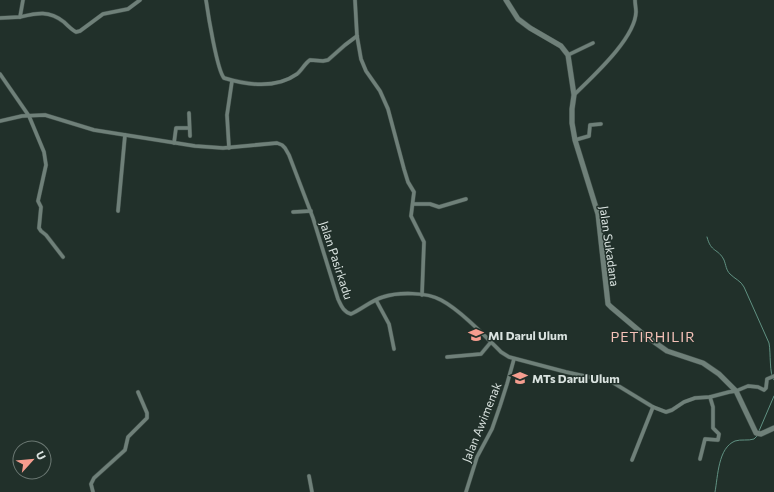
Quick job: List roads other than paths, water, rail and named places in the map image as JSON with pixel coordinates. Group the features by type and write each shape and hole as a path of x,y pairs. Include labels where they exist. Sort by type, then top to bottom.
{"main road":[{"path":"506,0 518,18 530,28 560,46 568,55"},
{"name":"Jalan Sukadana","path":"568,55 574,95 572,123 575,140 598,214 608,304 667,351 708,366 719,374 736,391 757,434 774,428"}],"street":[{"path":"20,17 23,0"},
{"path":"0,18 20,17 38,13 49,14 59,19 76,32 80,31 103,14 128,9 140,0"},
{"path":"206,0 222,76 232,81 264,85 284,80 298,73 310,60 328,60 357,36"},
{"path":"355,0 357,36 361,59 366,71 380,91 388,109 408,182 414,192 411,216 424,242 422,295"},
{"path":"574,95 624,42 635,18 636,13 634,0"},
{"path":"568,55 593,43"},
{"path":"0,74 30,116 44,152 46,160 38,201 41,206 39,228 63,257"},
{"path":"229,148 227,115 232,81"},
{"path":"189,113 190,136"},
{"name":"Jalan Pasirkadu","path":"0,121 30,116 51,116 94,130 174,143 229,148 271,143 282,145 289,155 311,211 338,299 344,310 351,314 376,300 390,295 422,295 438,298 504,354 514,359 612,382 653,407 666,412 695,398 710,397 736,391 748,386 758,387 764,390 766,388 767,380 773,377"},
{"path":"575,140 589,136 590,125 601,124"},
{"path":"174,143 176,128 189,128"},
{"path":"118,211 125,135"},
{"path":"413,204 430,204 439,207 466,199"},
{"path":"293,212 311,211"},
{"path":"376,300 388,324 394,349"},
{"path":"447,357 481,354 491,342"},
{"name":"Jalan Awimenak","path":"466,492 477,457 492,429 514,359"},
{"path":"93,492 92,480 125,450 128,437 147,418 147,413 138,392"},
{"path":"700,459 705,439 718,440 719,434 713,428 713,407 710,397"},
{"path":"632,460 653,407"},
{"path":"309,476 312,492"}],"waterway":[{"path":"707,237 710,246 722,256 729,272 744,287 769,343 771,373 774,380"},
{"path":"759,431 774,396"},
{"path":"715,492 718,471 725,450 735,441 752,440 757,436"}],"place":[{"name":"MI Darul Ulum","path":"476,335"},
{"name":"MTs Darul Ulum","path":"520,378"}],"district":[{"name":"PETIRHILIR","path":"653,336"}]}
